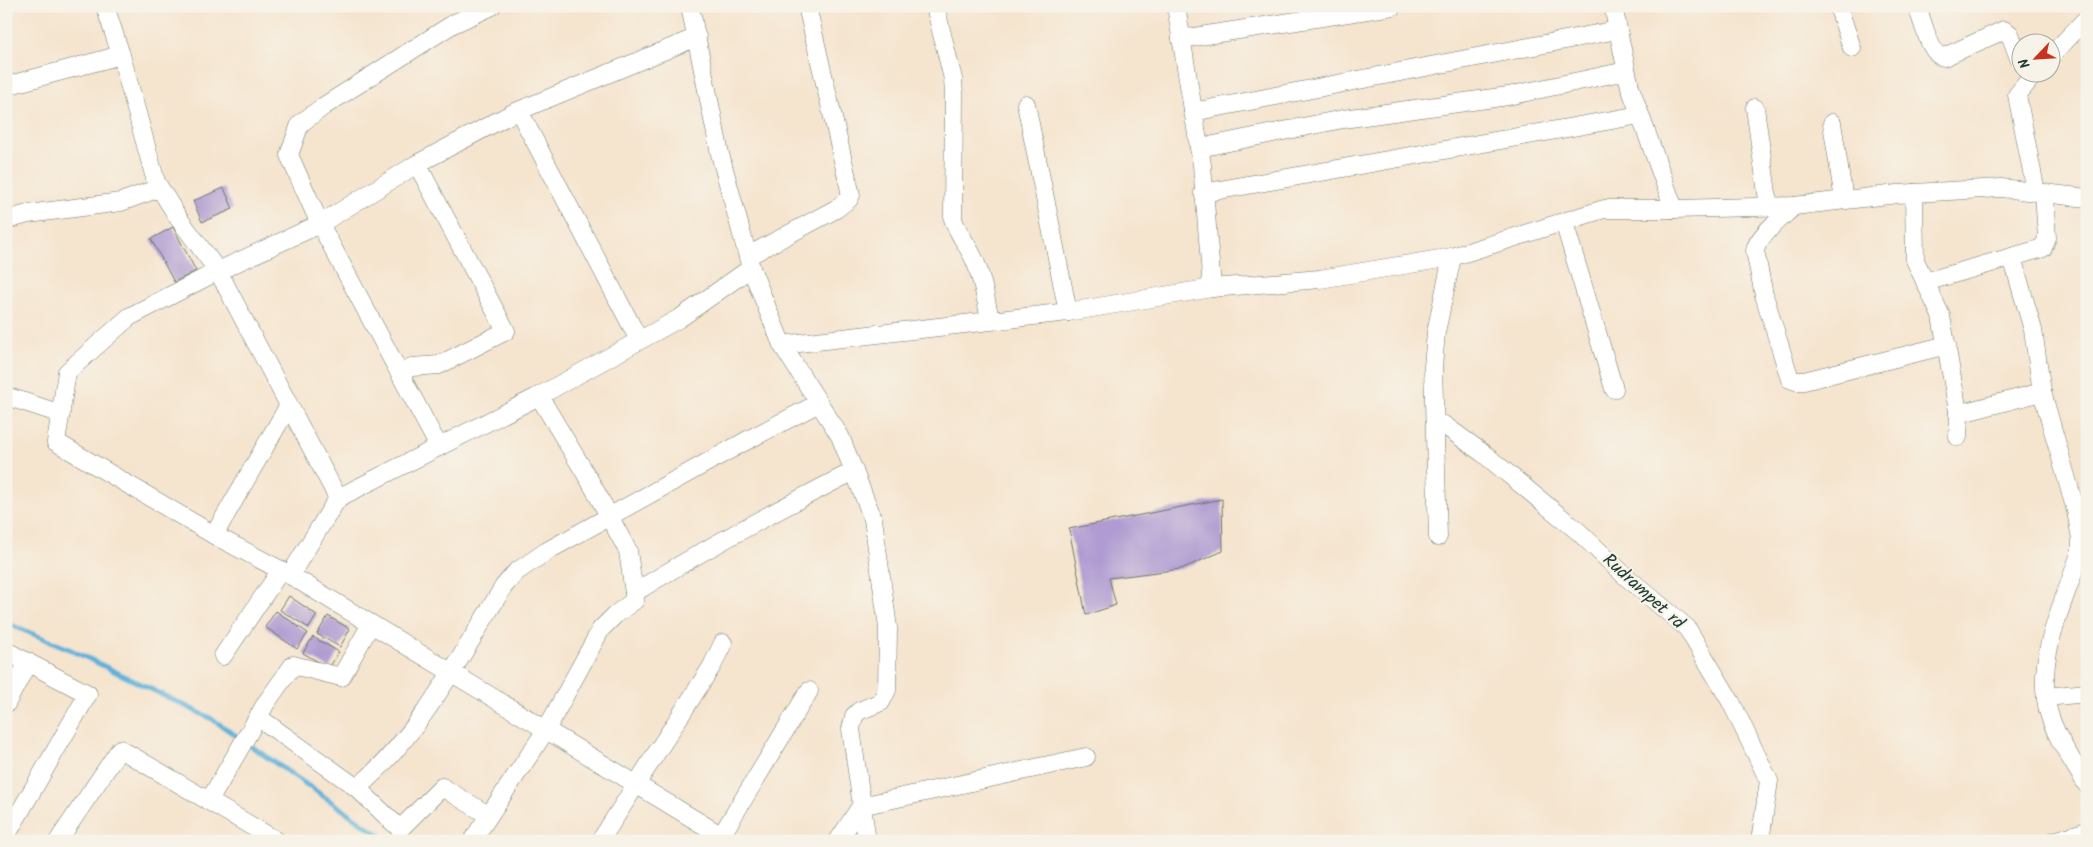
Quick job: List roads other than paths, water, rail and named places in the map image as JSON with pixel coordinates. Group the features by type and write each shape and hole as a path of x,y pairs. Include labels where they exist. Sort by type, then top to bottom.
{"street":[{"path":"105,6 121,55 156,182 179,219 218,271 338,498"},
{"path":"439,446 320,224 289,155 300,124 374,73 453,24 492,6"},
{"path":"690,6 720,154 749,262 782,345 840,436 873,519 888,628 887,690 881,702 858,711 854,716 851,729 867,841"},
{"path":"223,656 338,498 539,396 680,318 749,262 836,209 849,199 851,195 807,6"},
{"path":"935,6 953,79 953,219 976,264 990,320"},
{"path":"1176,6 1198,148 1212,288"},
{"path":"1181,39 1393,6"},
{"path":"1613,6 1626,71 1674,209"},
{"path":"1838,6 1852,48"},
{"path":"1917,6 1933,50 1940,57 1944,57 2004,30 2010,34"},
{"path":"2060,46 2087,18"},
{"path":"1193,112 1618,30"},
{"path":"697,37 519,111 417,164 320,224 218,271 129,317 68,372 56,442 214,535 285,572 635,783 723,839 809,691"},
{"path":"6,86 121,55"},
{"path":"1198,148 1344,119 1508,96 1626,71"},
{"path":"1925,282 2040,249 2045,244 2047,238 2040,193 2017,94 2026,82"},
{"path":"1026,104 1068,312"},
{"path":"1755,108 1769,207"},
{"path":"519,111 639,340"},
{"path":"1203,192 1640,115"},
{"path":"1832,123 1844,200"},
{"path":"400,373 412,367 439,365 506,331 417,164"},
{"path":"6,220 28,214 122,202 160,188"},
{"path":"782,345 1068,312 1212,288 1320,279 1452,257 1604,209 1794,206 1914,193 2001,188 2087,198"},
{"path":"1914,193 1915,260 1941,316 1958,414 1958,437"},
{"path":"1794,206 1762,237 1756,244 1755,251 1764,295 1790,379 1804,381 1946,345"},
{"path":"1564,222 1614,388"},
{"path":"1438,537 1433,367 1436,332 1452,257"},
{"path":"2012,257 2033,330 2042,392 2076,511 2081,539 2079,557 2046,658 2046,697 2048,711 2059,738 2087,785"},
{"path":"1958,414 2042,392"},
{"path":"6,396 61,414"},
{"path":"472,841 546,730 602,629 615,615 636,600 628,551 539,396"},
{"path":"357,788 378,770 414,728 504,586 516,572 547,551 609,516 819,403"},
{"path":"214,535 289,405"},
{"name":"Rudrampet rd","path":"1444,425 1484,454 1579,532 1687,628 1731,702 1769,781 1760,841"},
{"path":"634,594 711,546 854,471"},
{"path":"209,801 266,703 293,665 341,677 371,624"},
{"path":"600,841 635,783 712,666 724,643"},
{"path":"6,651 88,694 6,836"},
{"path":"6,704 28,662"},
{"path":"2046,697 2087,693"},
{"path":"256,721 357,788 400,830 442,787 488,815"},
{"path":"58,841 120,749 278,841"},
{"path":"838,841 861,806 1086,757"},
{"path":"2054,841 2087,832"}],"waterway":[{"path":"6,623 67,648 212,719 388,841"}]}
